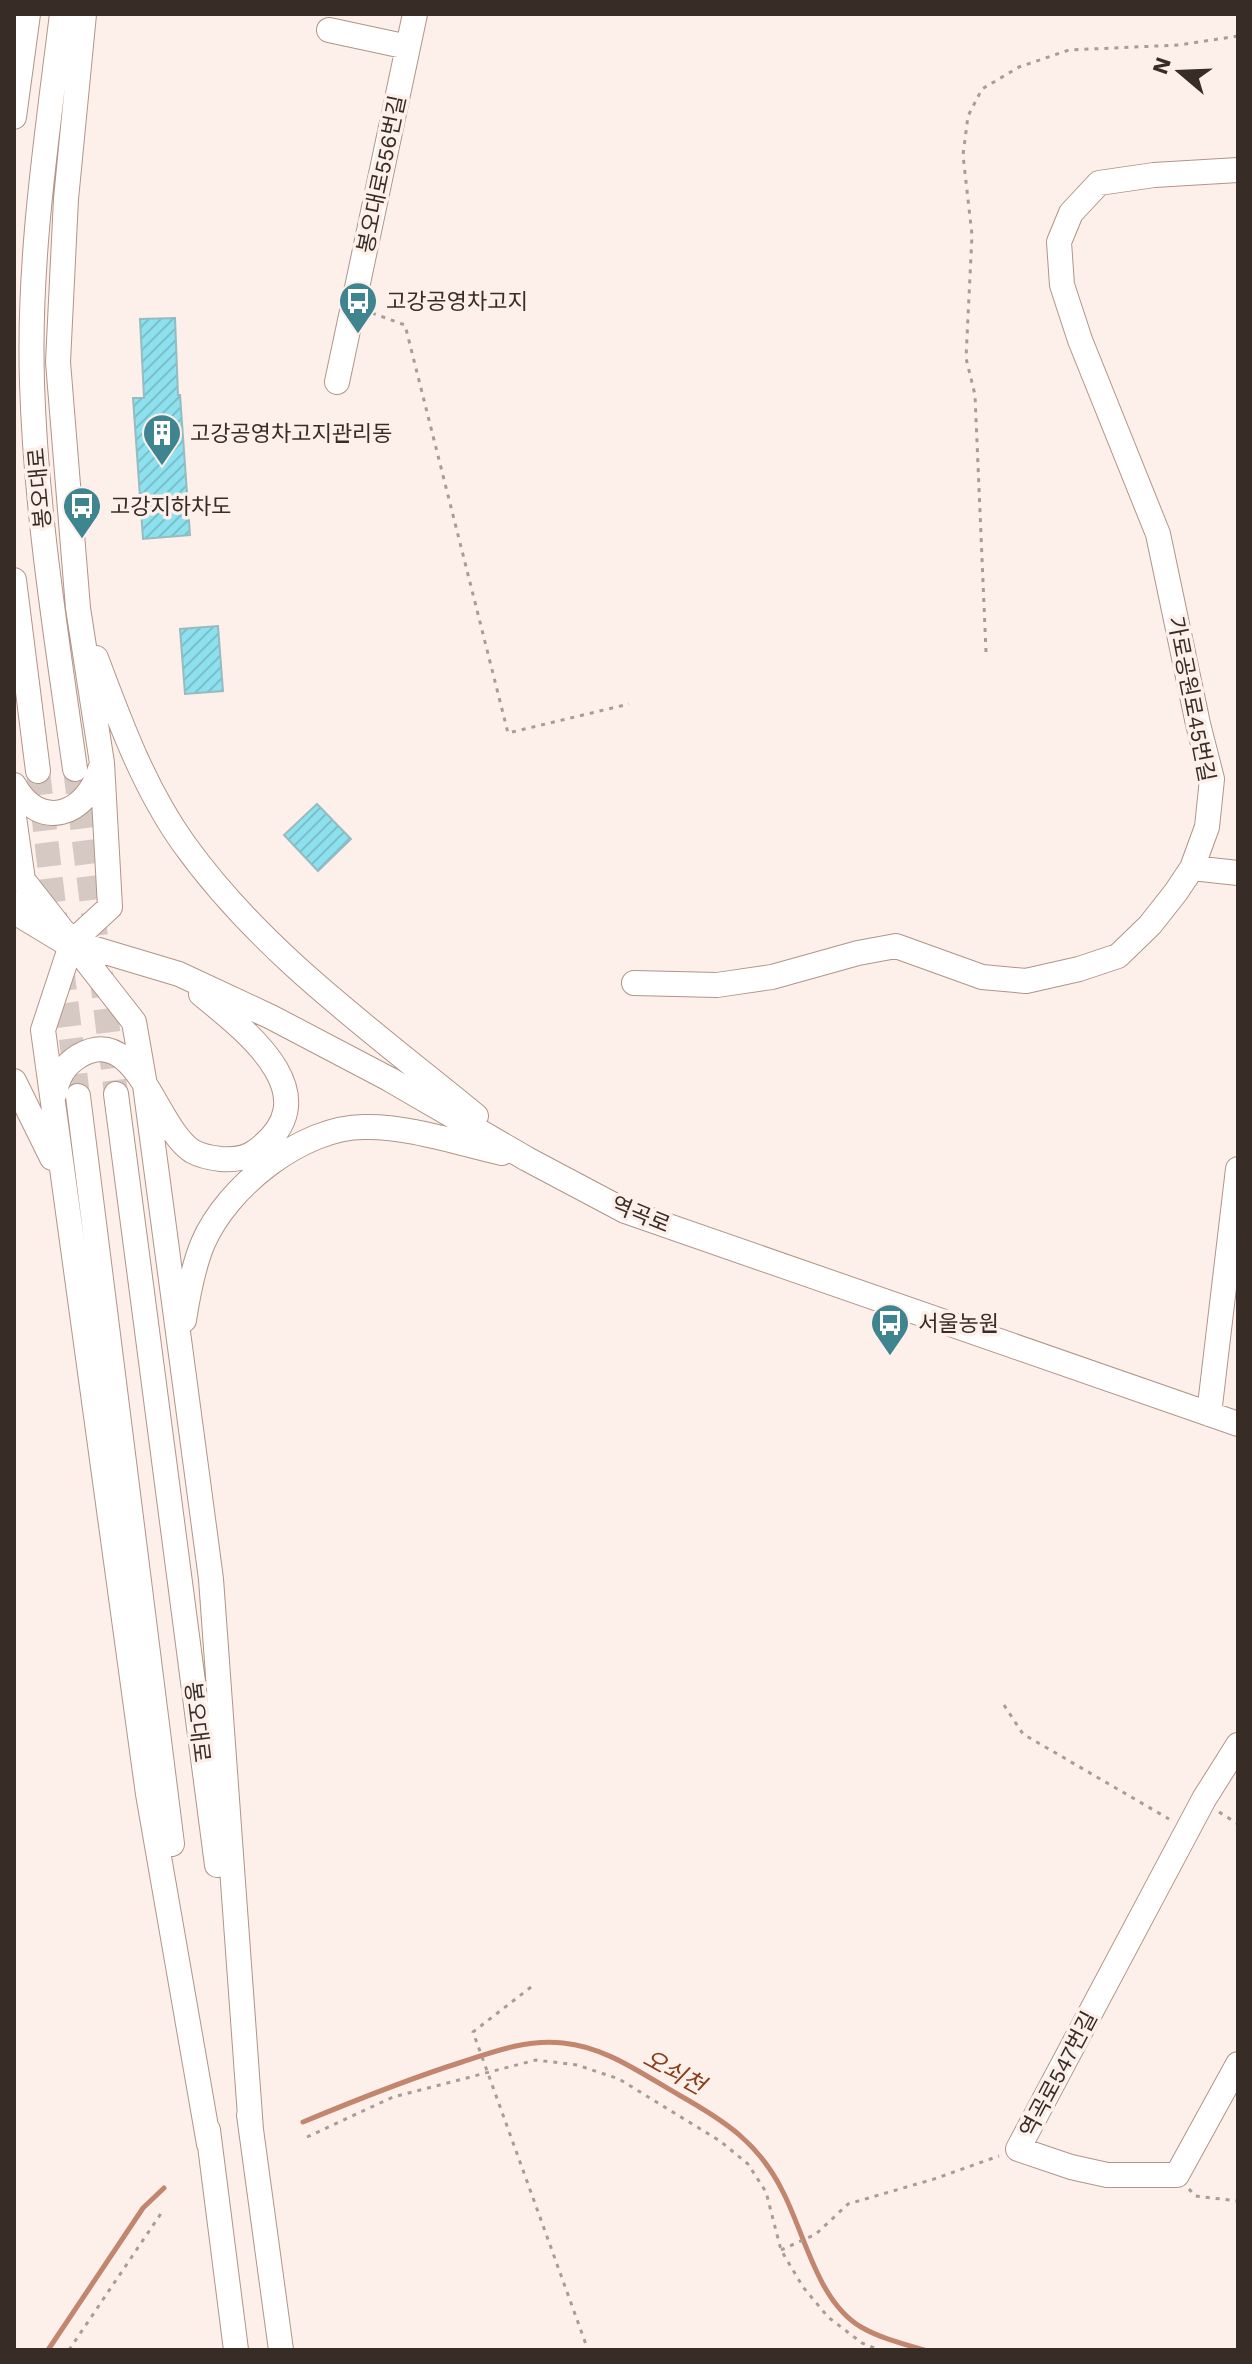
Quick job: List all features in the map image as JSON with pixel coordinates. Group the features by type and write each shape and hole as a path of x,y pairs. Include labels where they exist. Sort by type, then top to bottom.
{"main road":[{"path":"14,907 72,942"},
{"path":"14,931 72,942"}],"street":[{"path":"14,117 28,14"},
{"name":"봉오대로","path":"62,14 33,263 32,381 38,499 75,769"},
{"path":"84,14 66,199 58,362 78,608 102,763 110,907 72,942 43,1030 148,1794 209,2144"},
{"name":"봉오대로556번길","path":"337,382 415,14"},
{"path":"329,30 408,47"},
{"name":"가로공원로45번길","path":"634,983 717,985 772,977 858,953 896,946 982,977 1026,981 1118,956 1150,925 1192,868 1207,827 1212,779 1158,534 1080,340 1062,285 1059,242 1071,213 1099,183 1154,175 1238,170"},
{"path":"14,580 38,771"},
{"path":"78,608 123,729 149,787 184,844 226,896 284,957 527,1159"},
{"path":"14,785 36,809 55,813 70,810 86,800 96,785 102,763"},
{"path":"14,817 23,880 134,1022 211,1579 251,2130"},
{"path":"1192,868 1238,873"},
{"name":"역곡로","path":"72,942 179,974 271,1017 625,1211 1238,1424"},
{"path":"53,1101 58,1077 68,1063 87,1051 101,1049 120,1054 133,1065 179,1140 194,1152 211,1158 233,1160 251,1155 268,1142 280,1125 285,1107 279,1073 258,1043 179,974"},
{"path":"14,1081 61,1178"},
{"name":"봉오대로","path":"116,1094 281,2350"},
{"name":"봉오대로","path":"78,1096 236,2350"},
{"path":"180,1346 189,1288 203,1242 223,1208 254,1176 290,1150 329,1133 362,1127 401,1130 527,1159"},
{"path":"1209,1414 1238,1169"},
{"name":"역곡로547번길","path":"1177,2175 1107,2175 1071,2167 1018,2149 1188,1830 1238,1745"},
{"path":"1177,2175 1238,2064"}],"path":[{"path":"986,652 975,395 966,358 972,235 963,155 968,116 982,89 1019,67 1069,50 1179,45 1238,36"},
{"path":"353,307 405,325 508,733 629,704"},
{"path":"1004,1705 1023,1734 1188,1830"},
{"path":"531,1987 473,2032 588,2350"},
{"path":"307,2137 393,2097 536,2060 577,2065 619,2079 720,2141 748,2164 766,2192 781,2250 803,2287 828,2317 862,2343 879,2350"},
{"path":"781,2250 816,2234 848,2204 934,2179 1018,2149"},
{"path":"1177,2175 1195,2196 1238,2201"},
{"path":"69,2350 164,2209"}],"building":[{"name":"고강공영차고지관리동","path":"175,318 190,535 143,539 133,398 144,398 140,319"},
{"path":"218,626 223,691 185,694 180,629"},
{"path":"317,804 351,839 318,871 284,835"}],"waterway":[{"name":"오쇠천","path":"303,2122 422,2075 512,2047 550,2042 594,2050 637,2070 711,2114 739,2135 774,2175 823,2285 846,2316 884,2338 924,2350"},
{"name":"오쇠천","path":"48,2350 143,2208 164,2188"}],"tunnel":[{"path":"75,769 96,937"},
{"path":"38,771 57,931"},
{"path":"62,967 78,1096"},
{"path":"101,973 116,1094"}],"place":[{"name":"고강공영차고지","path":"358,335"},
{"name":"고강공영차고지관리동","path":"162,467"},
{"name":"고강지하차도","path":"82,540"},
{"name":"서울농원","path":"890,1357"}]}
